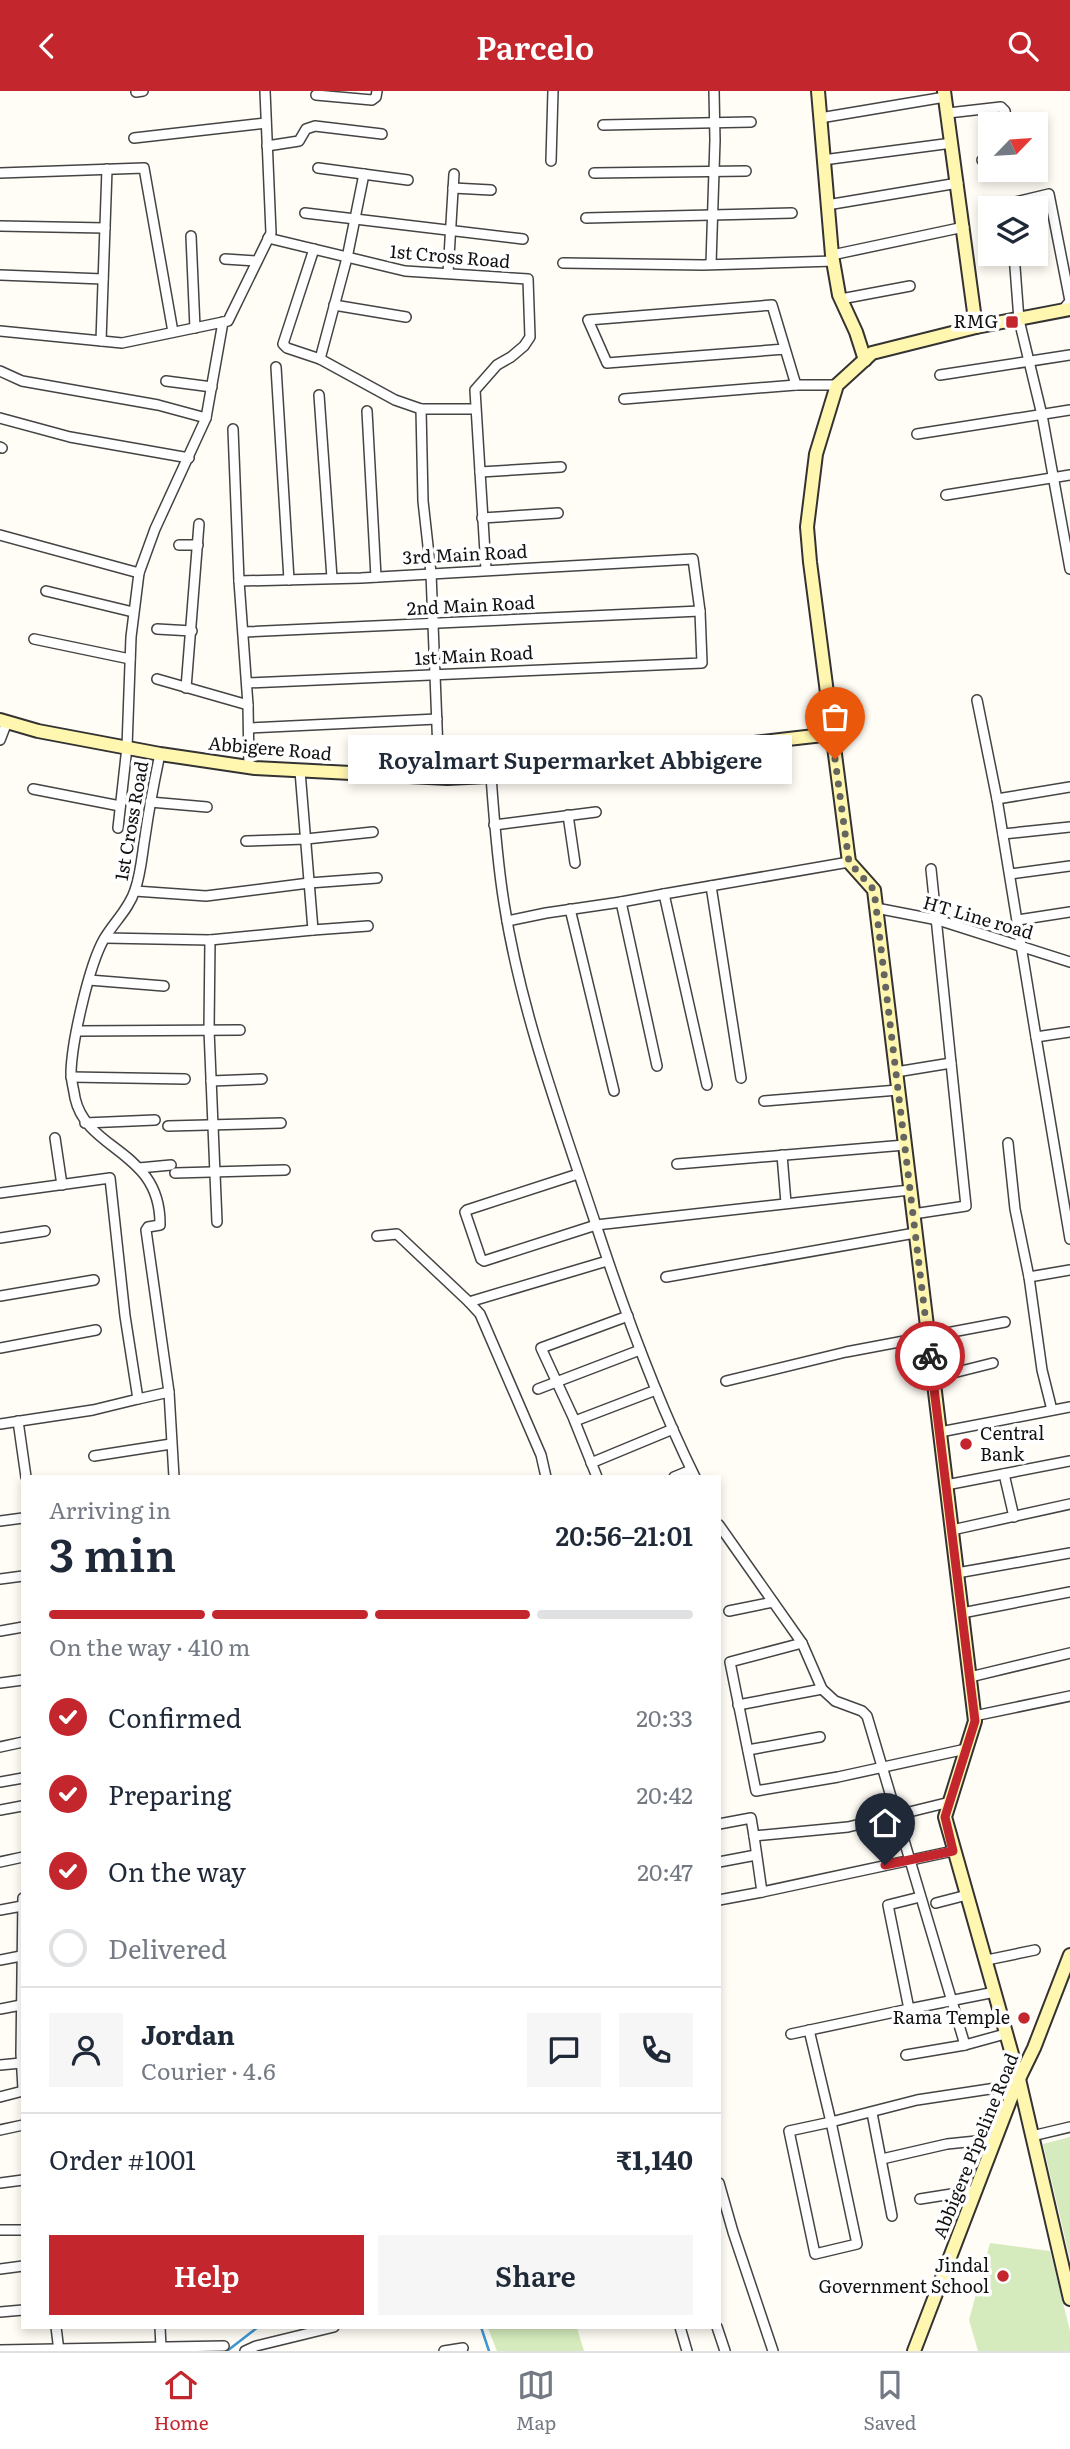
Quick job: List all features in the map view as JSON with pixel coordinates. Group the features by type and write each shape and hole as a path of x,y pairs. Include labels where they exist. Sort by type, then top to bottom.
{"main road":[{"path":"818,91 833,258 841,299 856,332 864,359"},
{"path":"945,94 976,327"},
{"path":"1066,310 976,327 872,353 864,359 837,385 816,454 807,527 849,862 874,890 975,1721 945,1817 987,1960 1070,2299"},
{"name":"Abbigere Road","path":"4,721 38,731 160,754 249,767 439,777 584,767 684,751 832,734"},
{"name":"Abbigere Pipeline Road","path":"914,2351 1017,2082 1034,2048 1070,1955"}],"street":[{"path":"136,92 143,91"},
{"path":"0,331 122,343 228,321 271,233 265,91"},
{"path":"316,95 372,100 377,91"},
{"path":"551,161 553,91"},
{"path":"711,264 714,91"},
{"path":"820,118 945,94"},
{"path":"948,113 1001,107 1005,112"},
{"path":"603,124 751,122"},
{"path":"134,138 267,123"},
{"path":"267,146 294,143 302,137 306,129 315,126 382,134"},
{"path":"823,160 952,143"},
{"path":"0,173 144,168 173,332"},
{"path":"101,341 107,169"},
{"path":"318,169 408,180"},
{"path":"594,173 746,171"},
{"path":"320,359 347,258 364,174"},
{"path":"448,273 454,174"},
{"path":"827,205 958,183"},
{"path":"453,188 491,190"},
{"path":"1040,196 1049,194 1070,301 1066,310"},
{"path":"305,213 523,239"},
{"path":"586,218 792,213"},
{"path":"0,226 105,228"},
{"path":"563,263 711,264 833,258 964,227"},
{"path":"191,236 195,328"},
{"name":"1st Cross Road","path":"268,239 405,271 528,279 530,337 518,352 496,365 475,390 486,569"},
{"path":"314,249 283,344 287,348 320,359 395,400 421,409 471,409"},
{"path":"225,259 257,261"},
{"path":"1015,266 1019,320 1042,415 1070,569"},
{"path":"0,275 103,279"},
{"path":"841,299 910,286"},
{"path":"334,305 406,317"},
{"path":"785,349 607,363 588,320 772,305 796,385"},
{"path":"118,828 127,747 133,612 139,573 147,548 206,418 223,323"},
{"path":"940,375 1070,355"},
{"path":"276,367 289,580"},
{"path":"0,370 22,381 159,405 206,418"},
{"path":"166,381 212,387"},
{"path":"624,399 796,385 837,385"},
{"path":"320,395 332,578"},
{"path":"421,409 423,501 431,573 439,777"},
{"path":"917,434 1070,410"},
{"path":"366,411 376,577"},
{"path":"0,418 70,437 189,458"},
{"path":"233,429 249,767"},
{"path":"480,472 561,467"},
{"path":"946,495 1070,475"},
{"path":"482,519 558,513"},
{"path":"186,688 199,524"},
{"path":"0,535 139,573"},
{"path":"179,545 198,545"},
{"name":"3rd Main Road","path":"240,581 376,577 693,559 700,611"},
{"path":"46,591 133,612"},
{"name":"2nd Main Road","path":"244,632 700,611"},
{"name":"1st Main Road","path":"247,683 702,663 700,611"},
{"path":"157,629 192,631"},
{"path":"34,639 130,659"},
{"path":"157,679 248,705"},
{"path":"977,699 998,799 1070,1239"},
{"path":"249,728 437,719"},
{"path":"0,740 4,721"},
{"name":"1st Cross Road","path":"85,1123 76,1103 71,1077 78,1031 94,960 135,891 160,754"},
{"path":"300,771 313,930"},
{"path":"491,775 494,825 507,921 552,1097 640,1350 693,1473"},
{"path":"998,799 1070,787"},
{"path":"33,789 120,806"},
{"path":"150,802 207,807"},
{"path":"494,825 596,812"},
{"path":"568,815 575,863"},
{"path":"1003,834 1070,827"},
{"path":"246,841 306,839 373,832"},
{"path":"507,921 849,862"},
{"path":"1010,874 1070,866"},
{"path":"913,1214 966,1206 931,869"},
{"path":"135,891 206,896 309,883 377,879"},
{"path":"711,886 741,1078"},
{"path":"664,894 707,1085"},
{"path":"621,902 657,1066"},
{"name":"HT Line road","path":"876,908 938,919 1070,963"},
{"path":"570,909 614,1091"},
{"path":"1018,920 1070,912"},
{"path":"105,938 210,940 368,926"},
{"path":"210,940 209,1030 218,1222"},
{"path":"89,979 164,986"},
{"path":"78,1031 240,1030"},
{"path":"1036,1037 1070,1033"},
{"path":"896,1072 951,1063"},
{"path":"71,1077 185,1079"},
{"path":"211,1081 262,1079"},
{"path":"764,1101 898,1090"},
{"path":"85,1123 155,1120"},
{"path":"85,1123 139,1168 152,1185 160,1209 160,1225 148,1227 146,1230 169,1392 174,1475"},
{"path":"169,1126 281,1123"},
{"path":"55,1138 62,1185"},
{"path":"1009,1143 1015,1209 1029,1277 1042,1370 1052,1411"},
{"path":"677,1164 905,1145"},
{"path":"782,1155 786,1203"},
{"path":"139,1168 215,1172 285,1170"},
{"path":"578,1174 467,1210 465,1212 481,1259 484,1261 596,1225 910,1191"},
{"path":"0,1193 110,1178 125,1316 138,1399"},
{"path":"0,1238 45,1231"},
{"path":"666,1277 915,1233"},
{"path":"377,1236 397,1234 480,1314 541,1455 546,1475"},
{"path":"469,1302 607,1261"},
{"path":"1029,1277 1070,1270"},
{"path":"0,1296 94,1280"},
{"path":"596,1475 541,1348 628,1316"},
{"path":"726,1381 846,1352 1005,1322"},
{"path":"0,1348 96,1330"},
{"path":"538,1389 640,1350"},
{"path":"933,1378 993,1363"},
{"path":"575,1421 656,1390"},
{"path":"0,1424 93,1410 169,1392"},
{"path":"940,1432 1070,1407"},
{"path":"18,1421 26,1475"},
{"path":"592,1464 673,1429"},
{"path":"94,1456 171,1444"},
{"path":"946,1485 1070,1461"},
{"path":"1004,1474 1014,1517"},
{"path":"952,1530 1070,1504"},
{"path":"0,1521 21,1518"},
{"path":"721,1528 802,1643 822,1689 835,1701 862,1711 867,1716 965,2045"},
{"path":"957,1573 1070,1553"},
{"path":"0,1579 21,1576"},
{"path":"962,1613 1070,1593"},
{"path":"729,1611 773,1602"},
{"path":"0,1631 21,1627"},
{"path":"802,1643 730,1663 756,1791 838,1777 966,1749"},
{"path":"970,1677 1070,1653"},
{"path":"0,1683 21,1680"},
{"path":"738,1705 822,1689"},
{"path":"974,1716 1070,1696"},
{"path":"748,1750 820,1737"},
{"path":"0,1747 21,1742"},
{"path":"0,1782 21,1779"},
{"path":"754,1836 848,1826 950,1802"},
{"path":"0,1810 21,1807"},
{"path":"721,1824 751,1818 762,1892"},
{"path":"721,1899 953,1851"},
{"path":"721,1861 756,1855"},
{"path":"0,1862 21,1857"},
{"path":"936,1903 967,1895"},
{"path":"909,2008 888,1905 920,1897"},
{"path":"0,1910 21,1906"},
{"path":"987,1960 1035,1950"},
{"path":"0,1960 21,1956"},
{"path":"791,2034 995,1992"},
{"path":"0,2008 21,2005"},
{"path":"809,2030 831,2122 857,2244 815,2254 789,2131 831,2122 872,2113 917,2100 1017,2082"},
{"path":"906,2055 965,2045 1005,2034"},
{"path":"0,2065 21,2063"},
{"path":"0,2097 21,2091"},
{"path":"872,2113 892,2216"},
{"path":"0,2130 21,2125"},
{"path":"1032,2136 1070,2127"},
{"path":"882,2159 947,2144 996,2139"},
{"path":"0,2183 21,2180"},
{"path":"721,2190 773,2351"},
{"path":"920,2199 977,2190"},
{"path":"0,2230 21,2230"},
{"path":"0,2269 21,2266"},
{"path":"0,2312 21,2310"},
{"path":"55,2329 59,2349"},
{"path":"160,2329 161,2347"},
{"path":"246,2351 326,2329"},
{"path":"681,2329 687,2351"},
{"path":"718,2329 725,2351"},
{"path":"7,2350 224,2346"},
{"path":"444,2351 463,2348"}],"green space":[{"path":"1070,2137 1070,2259 1043,2144"},
{"path":"990,2243 1050,2251 1070,2331 1070,2351 978,2351 969,2320"},
{"path":"488,2329 577,2329 584,2351 497,2351"}],"waterway":[{"path":"227,2351 255,2329"},
{"path":"482,2329 489,2351"}],"way so far":[{"path":"835,759 849,862 874,890 930,1356"}],"place":[{"name":"RMG","path":"1012,322"},
{"name":"Royalmart Supermarket Abbigere","path":"835,759"},
{"name":"Central Bank","path":"966,1444"},
{"name":"Rama Temple","path":"1024,2018"},
{"name":"Jindal Government School","path":"1003,2276"}],"route":[{"path":"885,1865 953,1851 945,1817 975,1721 930,1356"}]}
